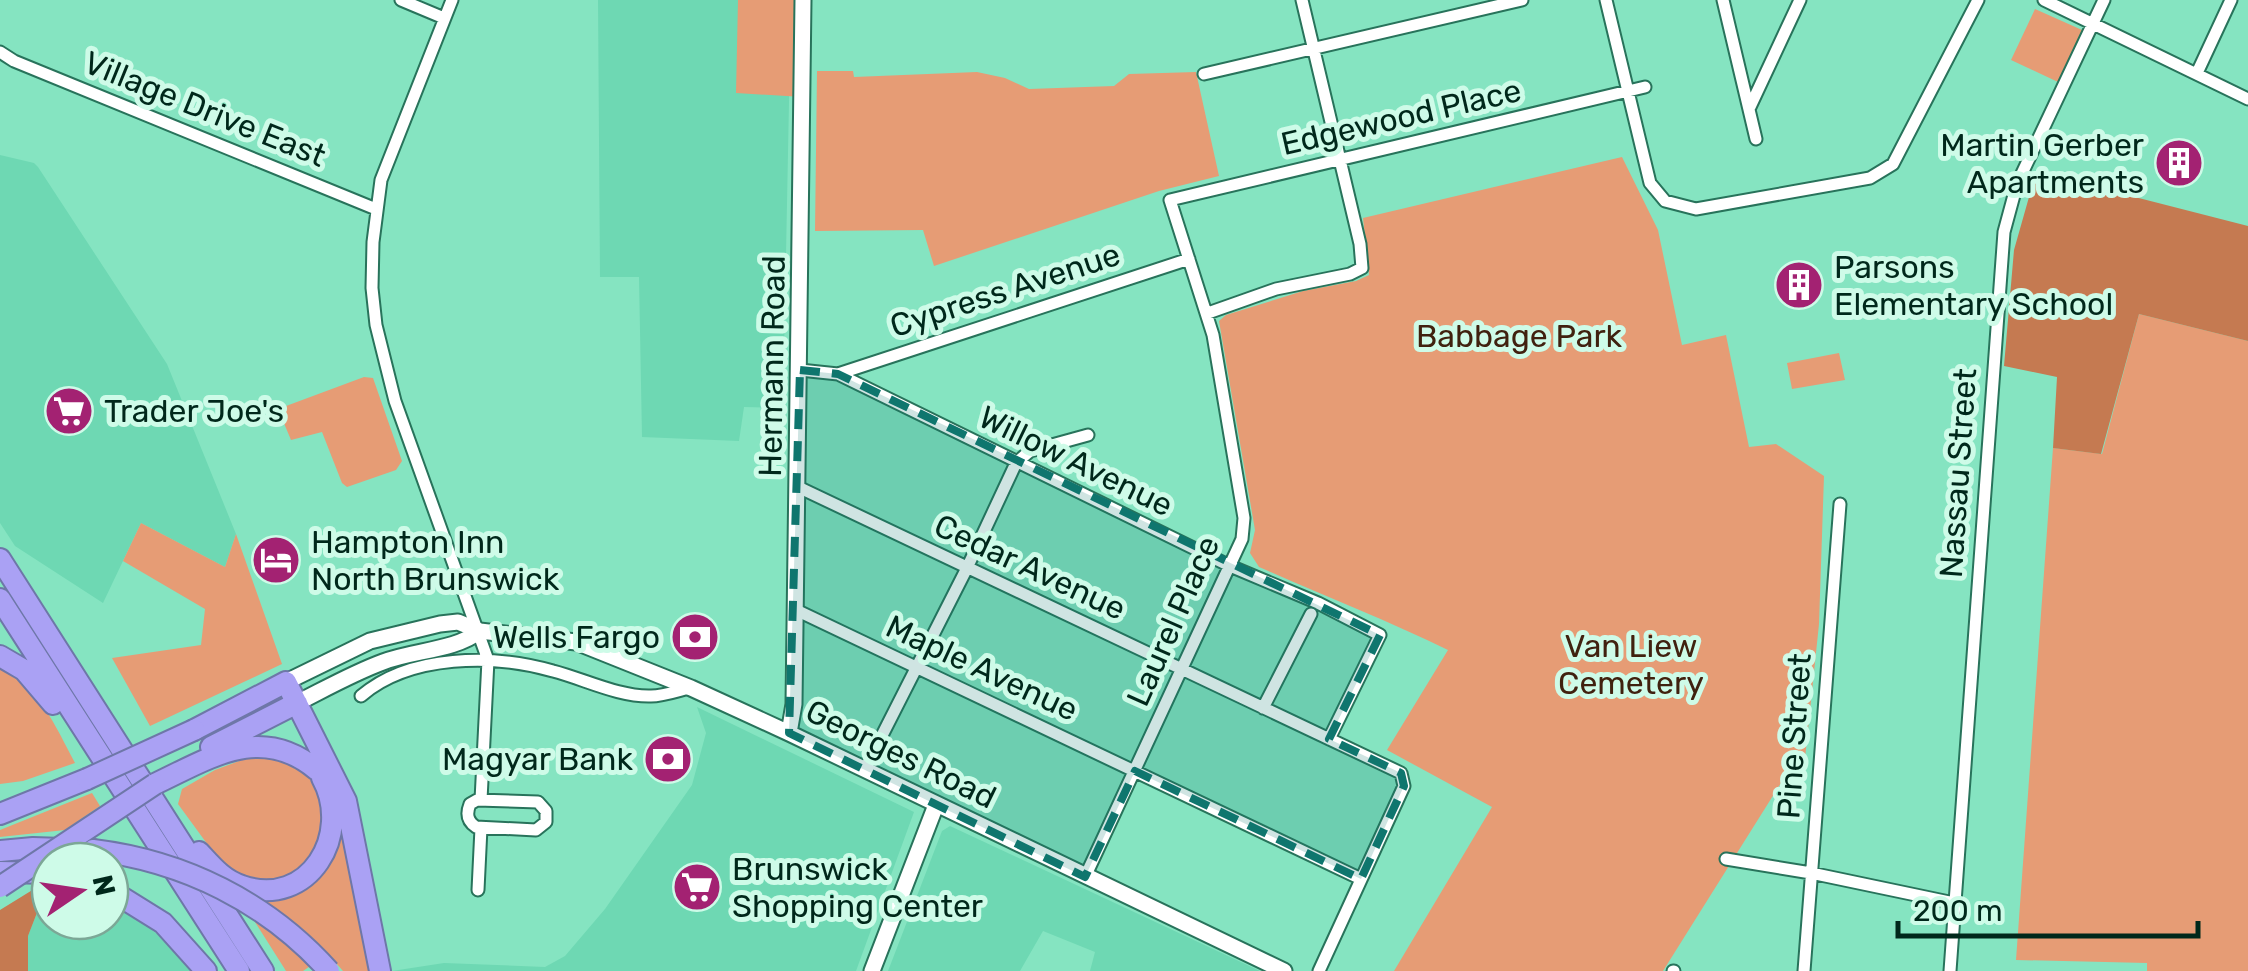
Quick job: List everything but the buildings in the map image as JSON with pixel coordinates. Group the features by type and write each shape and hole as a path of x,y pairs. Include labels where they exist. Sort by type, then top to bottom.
{"highway":[{"path":"0,559 264,971"},
{"path":"0,599 239,971"},
{"path":"0,656 36,681 74,736 118,785"},
{"path":"280,685 346,801 380,971"},
{"name":"Georges Road","path":"87,780 280,685"},
{"path":"157,806 223,876 250,888 278,888 311,871 331,838 331,799 291,706"},
{"name":"Georges Road","path":"209,753 291,706"},
{"path":"0,887 154,784 209,753 269,746 289,752 317,770"},
{"path":"0,814 87,780"},
{"path":"0,798 87,780"},
{"path":"0,852 33,848 93,850 165,865 224,889 275,921 328,971"},
{"path":"0,872 30,873"},
{"path":"130,902 163,923 206,971"}],"street":[{"path":"401,0 444,18"},
{"path":"452,0 389,154 376,209 372,266 376,325 396,400 488,660 481,800"},
{"name":"Hermann Road","path":"789,732 794,704 796,610 803,0"},
{"path":"1208,313 1276,289 1362,268 1360,244 1302,0"},
{"path":"1204,74 1522,0"},
{"path":"1606,0 1650,183 1665,201 1696,209 1870,178 1893,164 1978,0"},
{"path":"1722,0 1756,139"},
{"path":"1750,107 1800,0"},
{"path":"2044,0 2248,99"},
{"name":"Nassau Street","path":"1950,971 2002,244 2017,184 2104,0"},
{"path":"2197,73 2231,0"},
{"name":"Village Drive East","path":"0,52 376,209"},
{"name":"Edgewood Place","path":"1170,200 1645,87"},
{"name":"Laurel Place","path":"1085,877 1242,539 1244,518 1208,313 1170,200"},
{"name":"Cypress Avenue","path":"838,374 1189,259"},
{"name":"Willow Avenue","path":"800,370 838,374 1380,635 1329,739"},
{"path":"865,769 1016,463 1030,451 1088,435"},
{"name":"Cedar Avenue","path":"798,488 1401,773 1404,786 1361,880"},
{"name":"Pine Street","path":"1804,971 1840,504"},
{"name":"Maple Avenue","path":"796,610 1361,880"},
{"path":"1262,708 1311,614"},
{"name":"Georges Road","path":"280,685 354,647 409,629 458,622 480,631 576,642 789,732 1284,971"},
{"name":"Georges Road","path":"291,706 382,662 465,642 480,631"},
{"path":"361,696 377,682 410,670 488,660 552,670 650,696 691,688"},
{"path":"481,800 538,802 544,808 546,822 536,830 481,828 470,822 467,813 470,804 481,800"},
{"path":"872,971 936,804"},
{"path":"478,890 481,828"},
{"path":"1726,860 1954,903"},
{"path":"1319,971 1361,880"}],"highlighted area":[{"path":"800,370 838,374 1380,635 1329,739 1401,773 1404,786 1361,879 1135,771 1085,877 789,733"}],"shaded area":[{"path":"598,0 791,0 783,408 744,407 739,441 642,437 639,277 600,277"},
{"path":"0,155 38,167 167,364 236,534 225,567 141,523 103,603 15,546 0,523"},
{"path":"2045,174 2248,226 2248,341 2139,314 2101,454 2053,448 2057,377 2004,366 2014,250 2033,183"},
{"path":"697,707 914,812 856,971 392,971 444,963 545,967 565,956 605,909 692,785 706,733"},
{"path":"950,826 1260,971 1090,971 1095,952 1043,931 1020,971 888,971 942,831"},
{"path":"30,891 28,971 0,971 0,910"},
{"path":"130,914 157,934 192,971 28,971 30,931 30,941 130,941"}],"green space":[{"path":"738,0 803,0 803,97 736,93"},
{"path":"2035,9 2082,30 2058,82 2011,60"},
{"path":"817,71 853,71 854,77 977,72 1029,89 1114,86 1129,74 1196,72 1219,176 1159,191 934,266 923,230 815,231"},
{"path":"1622,157 1658,230 1682,345 1726,335 1749,447 1776,444 1824,476 1819,624 1804,768 1781,783 1663,971 1394,971 1492,807 1387,750 1448,650 1259,567 1250,553 1255,530 1219,321 1226,315 1303,291 1369,275 1363,218"},
{"path":"2139,314 2248,341 2248,971 2147,971 2147,963 2016,960 2053,448 2102,454"},
{"path":"1839,353 1845,380 1792,389 1787,363"},
{"path":"364,377 373,378 402,461 396,470 347,487 322,432 291,440 278,409"},
{"path":"141,523 225,567 236,534 282,664 150,726 112,658 201,645 205,609 123,561"},
{"path":"0,665 35,695 75,763 23,781 0,784"},
{"path":"266,751 312,774 328,823 310,863 282,880 246,880 216,856 178,804 182,789 215,770"},
{"path":"92,793 100,806 65,830 0,837 0,830"},
{"path":"346,817 374,971 343,971 328,954 303,971 286,971 255,922 264,898 308,886 335,853"}],"place":[{"name":"Martin Gerber Apartments","path":"2179,163"},
{"name":"Parsons Elementary School","path":"1799,285"},
{"name":"Trader Joe's","path":"69,411"},
{"name":"Hampton Inn North Brunswick","path":"276,560"},
{"name":"Wells Fargo","path":"695,637"},
{"name":"Magyar Bank","path":"668,759"},
{"name":"Brunswick Shopping Center","path":"697,887"}],"park label":[{"name":"Babbage Park","path":"1519,336"},
{"name":"Van Liew Cemetery","path":"1631,664"}]}
